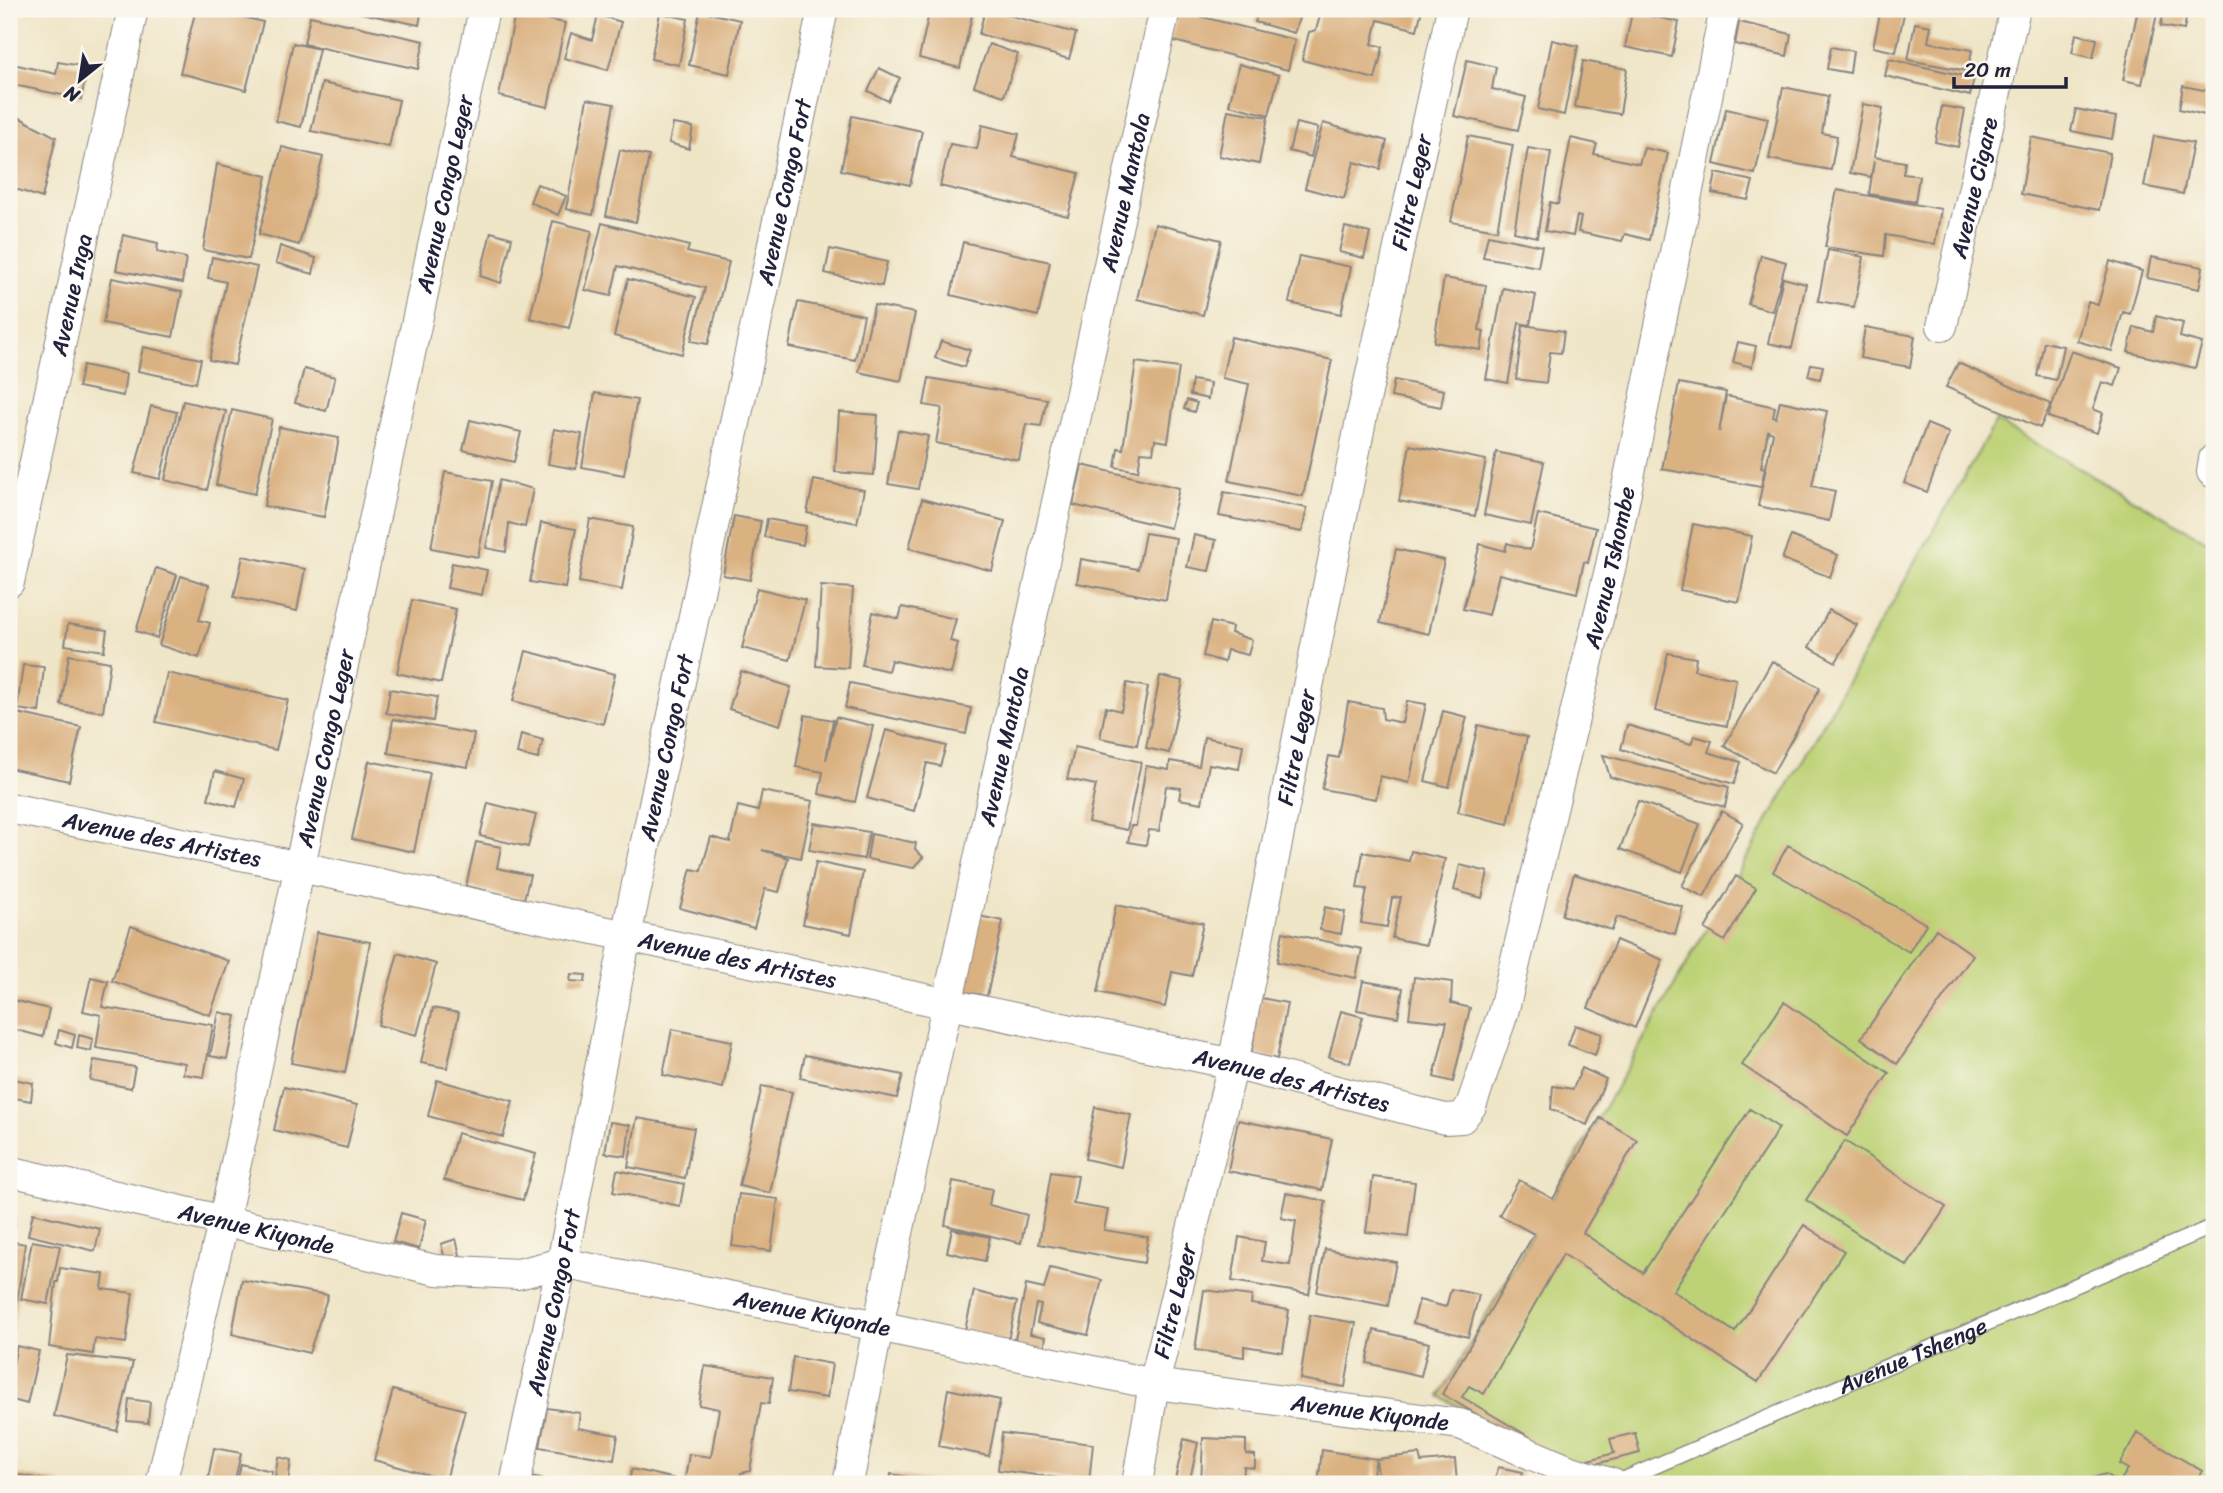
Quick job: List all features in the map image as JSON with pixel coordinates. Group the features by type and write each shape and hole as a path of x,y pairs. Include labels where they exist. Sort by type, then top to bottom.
{"street":[{"name":"Avenue Inga","path":"9,582 133,9"},
{"name":"Avenue Congo Leger","path":"161,1484 224,1219 484,9"},
{"name":"Avenue Congo Fort","path":"515,1484 562,1263 626,936 823,9"},
{"name":"Avenue Mantola","path":"848,1484 878,1326 1165,9"},
{"name":"Filtre Leger","path":"1137,1484 1154,1384 1233,1064 1363,410 1452,9"},
{"name":"Avenue Tshombe","path":"1462,1118 1471,1106 1503,1013 1611,565 1725,9"},
{"name":"Avenue Cigare","path":"1942,326 2015,9"},
{"name":"Avenue des Artistes","path":"9,808 1233,1064 1445,1119 1462,1118"},
{"name":"Avenue Kiyonde","path":"9,1171 436,1270 518,1274 562,1263 1154,1384 1460,1424 1568,1470 1612,1484"}],"lane":[{"name":"Avenue Tshenge","path":"1612,1484 2214,1226"}],"green space":[{"path":"1996,421 2214,545 2214,1484 1595,1484 1440,1396"}],"building":[{"path":"196,9 211,9 263,22 246,90 180,73"},
{"path":"251,9 271,9 268,17 251,12"},
{"path":"342,9 422,9 419,25"},
{"path":"930,9 973,11 960,68 919,58"},
{"path":"985,9 1076,33 1069,59 979,34"},
{"path":"1259,9 1302,9 1294,33 1255,22"},
{"path":"1322,9 1422,9 1417,30 1378,20 1372,44 1383,47 1375,79 1302,60 1309,32 1316,30"},
{"path":"1881,9 1905,9 1896,52 1873,47"},
{"path":"2138,9 2158,9 2142,84 2123,80"},
{"path":"2164,9 2188,9 2184,30 2161,26"},
{"path":"700,11 740,20 729,74 689,65"},
{"path":"1178,11 1295,40 1288,70 1170,40"},
{"path":"1632,12 1679,22 1672,57 1625,47"},
{"path":"515,13 565,23 548,107 499,96"},
{"path":"660,13 688,19 679,65 651,59"},
{"path":"598,15 621,22 608,70 564,58 571,33 592,40"},
{"path":"310,16 424,41 418,69 304,44"},
{"path":"1739,22 1791,34 1787,56 1735,44"},
{"path":"1915,23 1931,26 1928,42 1972,50 1968,71 1908,60"},
{"path":"2076,34 2097,39 2093,58 2072,53"},
{"path":"1552,40 1578,46 1564,115 1538,109"},
{"path":"293,43 319,49 301,127 276,121"},
{"path":"989,44 1018,54 1004,96 974,86"},
{"path":"1831,47 1853,51 1850,73 1827,69"},
{"path":"1889,59 1974,78 1970,96 1885,76"},
{"path":"1467,60 1496,67 1492,89 1526,97 1518,130 1454,116"},
{"path":"1583,61 1627,69 1620,114 1575,107"},
{"path":"58,62 88,67 81,99 9,84 9,63 56,74"},
{"path":"1239,64 1279,75 1269,115 1229,105"},
{"path":"879,68 900,78 888,101 868,91"},
{"path":"322,83 399,100 389,147 311,131"},
{"path":"2183,86 2214,92 2214,117 2179,109"},
{"path":"1783,87 1828,96 1822,133 1837,136 1831,170 1769,159"},
{"path":"587,99 614,104 593,215 566,209"},
{"path":"1863,104 1883,108 1874,157 1905,162 1903,174 1919,176 1915,202 1869,194 1874,161 1871,177 1850,173"},
{"path":"1942,106 1965,110 1958,147 1935,142"},
{"path":"1726,109 1768,118 1755,174 1714,164"},
{"path":"2076,109 2116,117 2112,139 2071,131"},
{"path":"1228,110 1268,117 1259,164 1219,156"},
{"path":"852,116 922,131 910,185 841,170"},
{"path":"18,117 56,137 42,198 10,187"},
{"path":"1296,123 1318,128 1311,157 1289,151"},
{"path":"1323,123 1387,141 1380,169 1354,162 1344,199 1305,188"},
{"path":"673,124 693,127 689,149 669,143"},
{"path":"982,125 1019,134 1013,157 1079,173 1068,216 940,186 950,144 977,149"},
{"path":"1468,136 1513,145 1497,230 1451,222"},
{"path":"2154,136 2193,143 2183,194 2144,186"},
{"path":"2031,137 2110,153 2099,210 2021,194"},
{"path":"1571,138 1597,144 1594,154 1639,164 1644,148 1668,153 1649,240 1625,234 1622,241 1578,232 1581,217 1577,216 1573,236 1545,231 1550,202 1558,204"},
{"path":"282,147 323,157 299,245 259,234"},
{"path":"1528,148 1551,152 1537,237 1514,232"},
{"path":"620,150 649,156 636,222 606,216"},
{"path":"217,164 267,176 249,259 203,250"},
{"path":"1716,173 1753,181 1748,200 1712,193"},
{"path":"537,184 566,196 558,215 530,202"},
{"path":"1837,190 1941,209 1935,244 1886,235 1884,256 1825,247"},
{"path":"553,221 592,231 569,328 530,318"},
{"path":"602,223 689,246 687,252 729,262 708,344 691,341 705,288 618,266 611,296 585,290"},
{"path":"1155,224 1221,240 1203,315 1137,299"},
{"path":"1345,227 1370,233 1364,258 1339,252"},
{"path":"491,232 512,238 501,283 480,276"},
{"path":"123,235 158,243 157,252 186,258 182,283 116,270"},
{"path":"1488,235 1542,246 1538,267 1483,257"},
{"path":"963,242 1050,262 1038,316 951,295"},
{"path":"280,246 316,258 313,274 276,263"},
{"path":"830,249 887,262 882,286 825,273"},
{"path":"1828,250 1864,257 1854,307 1818,301"},
{"path":"1761,255 1786,262 1772,311 1748,304"},
{"path":"1299,256 1351,267 1341,314 1289,303"},
{"path":"212,257 257,267 235,365 209,360 226,282 208,278"},
{"path":"2151,257 2203,267 2199,289 2147,278"},
{"path":"2110,261 2142,271 2130,314 2123,312 2112,351 2077,341 2088,302 2098,305"},
{"path":"112,278 182,292 173,337 103,323"},
{"path":"1444,278 1486,285 1479,330 1484,331 1481,350 1434,342"},
{"path":"1783,278 1806,284 1792,348 1768,343"},
{"path":"628,279 696,297 682,354 614,336"},
{"path":"1503,288 1536,295 1530,325 1519,323 1508,383 1486,379"},
{"path":"798,302 864,315 855,360 789,347"},
{"path":"874,305 915,313 901,381 859,372"},
{"path":"2156,316 2183,323 2180,337 2202,343 2195,368 2128,352 2134,327 2153,332"},
{"path":"1523,325 1564,331 1561,353 1550,352 1546,383 1516,379"},
{"path":"1865,327 1915,336 1910,367 1860,358"},
{"path":"1231,337 1332,360 1303,496 1229,481 1249,384 1222,378"},
{"path":"941,341 970,350 964,367 935,358"},
{"path":"1738,342 1756,346 1752,367 1733,362"},
{"path":"2044,342 2063,346 2056,380 2037,376"},
{"path":"143,347 201,359 196,383 138,371"},
{"path":"2071,351 2121,368 2115,386 2102,382 2093,409 2103,413 2097,433 2048,417"},
{"path":"1136,362 1179,368 1168,442 1155,440 1153,453 1141,452 1138,471 1115,467 1118,448 1123,449"},
{"path":"1958,363 2051,404 2040,428 1946,387"},
{"path":"1811,364 1823,366 1820,379 1808,376"},
{"path":"83,365 126,374 123,396 78,387"},
{"path":"304,369 335,377 326,411 295,403"},
{"path":"929,378 1047,399 1041,426 1026,424 1019,460 936,443 942,408 924,405"},
{"path":"1192,380 1210,383 1208,399 1190,395"},
{"path":"1394,380 1444,390 1441,407 1391,397"},
{"path":"1679,383 1726,392 1719,432 1726,396 1775,407 1773,417 1776,418 1780,401 1827,411 1812,486 1835,491 1829,521 1758,506 1773,433 1768,431 1761,467 1765,468 1761,487 1662,469"},
{"path":"595,393 637,400 624,475 582,467"},
{"path":"1187,400 1197,403 1194,412 1184,409"},
{"path":"183,401 226,411 207,490 165,480"},
{"path":"151,406 177,412 160,479 134,473"},
{"path":"232,410 272,419 255,494 216,485"},
{"path":"839,412 878,415 874,475 835,472"},
{"path":"470,420 521,432 514,462 463,450"},
{"path":"1927,424 1949,433 1927,492 1904,483"},
{"path":"279,427 339,438 324,517 264,506"},
{"path":"554,429 582,434 576,469 548,464"},
{"path":"898,430 928,436 918,489 888,484"},
{"path":"1410,445 1486,460 1475,516 1399,501"},
{"path":"1496,452 1544,462 1531,525 1484,515"},
{"path":"1082,465 1179,488 1170,528 1073,505"},
{"path":"445,472 492,481 478,557 431,548"},
{"path":"499,480 533,489 525,527 509,523 506,552 486,548"},
{"path":"814,480 864,490 857,523 807,513"},
{"path":"1224,492 1307,508 1302,532 1219,516"},
{"path":"922,499 1005,521 992,571 909,548"},
{"path":"1538,514 1596,528 1588,563 1584,562 1577,593 1499,574 1489,615 1463,609 1480,544 1505,551 1507,543 1530,550"},
{"path":"734,516 761,521 750,580 723,575"},
{"path":"590,519 633,527 622,590 579,582"},
{"path":"767,519 806,526 803,545 764,537"},
{"path":"541,523 576,529 565,588 530,582"},
{"path":"1693,524 1752,536 1739,602 1680,590"},
{"path":"1145,533 1176,538 1166,600 1077,583 1081,559 1138,569"},
{"path":"1194,535 1216,540 1209,571 1187,567"},
{"path":"1791,536 1838,555 1830,577 1782,559"},
{"path":"1396,549 1444,560 1429,634 1380,623"},
{"path":"243,556 305,569 297,611 234,597"},
{"path":"452,563 487,570 482,595 447,588"},
{"path":"156,568 177,575 157,638 136,631"},
{"path":"181,576 209,585 199,620 210,623 199,658 159,645"},
{"path":"821,586 853,588 848,668 816,666"},
{"path":"757,588 805,600 790,660 742,648"},
{"path":"412,600 456,609 441,683 397,673"},
{"path":"902,607 956,619 950,641 958,643 951,674 891,660 888,671 862,665 873,612 899,619"},
{"path":"1829,610 1857,625 1836,662 1809,647"},
{"path":"1211,622 1232,627 1231,633 1252,640 1248,655 1227,650 1224,662 1203,656"},
{"path":"68,624 107,630 104,651 65,645"},
{"path":"526,651 615,674 603,724 513,701"},
{"path":"1668,653 1696,658 1694,670 1736,679 1727,726 1655,711"},
{"path":"69,655 110,662 103,712 61,705"},
{"path":"1772,661 1820,688 1773,773 1724,746"},
{"path":"23,665 44,667 39,712 17,709"},
{"path":"741,671 791,687 780,725 729,709"},
{"path":"167,673 288,700 276,750 156,722"},
{"path":"1160,676 1183,681 1169,753 1146,748"},
{"path":"850,683 971,708 966,734 845,708"},
{"path":"1127,683 1148,687 1137,745 1100,738 1106,707 1121,711"},
{"path":"390,689 437,697 433,721 386,713"},
{"path":"1407,701 1426,704 1409,783 1380,776 1376,799 1322,789 1329,756 1339,758 1348,702 1382,708 1383,719 1402,723"},
{"path":"1443,711 1467,717 1449,787 1425,781"},
{"path":"17,713 81,727 69,781 9,768 9,747"},
{"path":"805,715 833,720 826,760 836,717 873,726 855,802 819,794 823,772 796,767"},
{"path":"393,719 474,734 468,767 388,753"},
{"path":"1478,725 1527,737 1508,824 1458,812"},
{"path":"1627,725 1691,744 1694,736 1712,741 1708,752 1741,762 1734,784 1621,749"},
{"path":"886,730 946,746 940,766 927,763 914,811 867,798"},
{"path":"521,734 543,740 538,759 517,754"},
{"path":"1204,737 1243,745 1239,769 1209,764 1202,803 1179,799 1181,788 1166,786 1159,831 1149,830 1146,845 1128,842 1131,826 1136,826 1146,766 1169,770 1170,761 1199,766"},
{"path":"1075,747 1141,762 1127,830 1088,822 1096,785 1067,779"},
{"path":"1603,755 1729,787 1725,807 1610,777"},
{"path":"369,761 430,773 414,852 352,839"},
{"path":"215,771 244,779 236,807 208,799"},
{"path":"762,791 813,801 801,858 762,850 788,858 779,892 765,889 754,928 680,908 691,869 701,871 711,837 730,842 738,806 758,811"},
{"path":"1638,801 1700,824 1682,872 1620,849"},
{"path":"488,803 536,815 528,847 480,836"},
{"path":"1722,811 1743,823 1704,897 1682,886"},
{"path":"814,823 869,832 864,859 809,850"},
{"path":"871,834 916,843 915,849 923,857 913,868 867,859"},
{"path":"476,842 501,847 497,868 530,875 524,899 466,886"},
{"path":"1788,845 1926,924 1909,952 1773,872"},
{"path":"1411,851 1445,859 1426,945 1392,938 1401,897 1392,898 1387,927 1361,923 1367,889 1357,888 1363,852 1409,861"},
{"path":"816,862 863,872 851,934 803,924"},
{"path":"1460,865 1488,872 1482,898 1454,890"},
{"path":"1574,874 1683,907 1675,934 1617,917 1612,930 1562,915"},
{"path":"1736,876 1756,888 1725,941 1705,929"},
{"path":"1116,905 1203,923 1192,976 1172,972 1165,1007 1098,992"},
{"path":"1325,907 1345,912 1341,934 1320,930"},
{"path":"974,915 1003,921 987,996 959,991"},
{"path":"131,926 229,961 210,1015 112,981"},
{"path":"1936,929 1973,955 1897,1064 1861,1038"},
{"path":"317,932 370,942 345,1073 291,1063"},
{"path":"1283,932 1362,949 1356,978 1277,962"},
{"path":"1616,940 1663,960 1635,1028 1588,1008"},
{"path":"398,953 436,964 417,1035 378,1025"},
{"path":"571,974 586,975 585,982 570,981"},
{"path":"91,977 108,981 102,1007 213,1025 204,1077 183,1074 185,1063 96,1048 101,1015 83,1011"},
{"path":"1414,977 1452,982 1451,1003 1470,1008 1453,1082 1434,1077 1447,1022 1409,1018"},
{"path":"1363,981 1403,988 1398,1017 1357,1010"},
{"path":"1261,998 1287,1003 1277,1059 1251,1054"},
{"path":"9,999 49,1009 43,1037 9,1028"},
{"path":"1784,1002 1889,1073 1847,1136 1742,1065"},
{"path":"433,1008 459,1013 447,1068 421,1063"},
{"path":"1341,1011 1363,1017 1350,1063 1329,1057"},
{"path":"219,1012 236,1016 227,1059 210,1056"},
{"path":"1575,1025 1602,1034 1595,1055 1568,1045"},
{"path":"672,1029 732,1041 723,1088 663,1075"},
{"path":"59,1030 75,1035 72,1048 56,1043"},
{"path":"79,1035 93,1039 91,1051 77,1048"},
{"path":"805,1055 903,1075 897,1098 800,1078"},
{"path":"94,1060 135,1067 131,1088 90,1080"},
{"path":"1582,1068 1606,1079 1587,1125 1551,1109 1553,1086 1573,1089"},
{"path":"9,1078 33,1083 31,1101 9,1097"},
{"path":"437,1080 513,1101 503,1137 428,1116"},
{"path":"762,1086 792,1092 770,1193 739,1186"},
{"path":"284,1087 357,1105 347,1148 274,1130"},
{"path":"1095,1107 1131,1115 1121,1167 1085,1159"},
{"path":"1750,1109 1779,1128 1673,1291 1735,1332 1804,1225 1844,1251 1758,1382 1563,1254 1484,1394 1469,1386 1462,1397 1575,1464 1614,1453 1610,1439 1635,1433 1640,1453 1571,1470 1442,1394 1534,1234 1499,1215 1519,1180 1553,1199 1600,1118 1637,1140 1583,1233 1643,1273"},
{"path":"637,1118 694,1128 685,1178 628,1167"},
{"path":"1238,1120 1332,1139 1322,1190 1228,1171"},
{"path":"610,1122 630,1125 626,1156 605,1153"},
{"path":"457,1133 536,1154 523,1200 444,1180"},
{"path":"1845,1141 1946,1207 1907,1266 1806,1200"},
{"path":"617,1170 684,1184 680,1206 613,1192"},
{"path":"1051,1172 1078,1176 1073,1204 1108,1210 1104,1230 1148,1237 1144,1263 1039,1244"},
{"path":"1373,1177 1415,1182 1408,1237 1366,1232"},
{"path":"953,1181 992,1189 989,1205 1027,1215 1021,1243 945,1225"},
{"path":"1286,1193 1326,1201 1309,1294 1232,1281 1239,1237 1265,1242 1262,1261 1290,1265 1296,1221 1281,1218"},
{"path":"739,1194 778,1199 771,1251 732,1246"},
{"path":"14,1211 15,1228 9,1228 9,1212"},
{"path":"33,1213 100,1229 95,1251 28,1235"},
{"path":"401,1213 426,1220 419,1249 393,1242"},
{"path":"952,1229 990,1237 985,1261 947,1252"},
{"path":"456,1239 461,1259 446,1263 441,1244"},
{"path":"9,1241 25,1244 13,1331 9,1330"},
{"path":"32,1241 60,1246 48,1304 21,1299"},
{"path":"1325,1249 1396,1262 1388,1306 1317,1292"},
{"path":"60,1268 104,1274 102,1289 133,1293 126,1343 95,1339 93,1354 49,1347"},
{"path":"1050,1268 1102,1280 1088,1335 1037,1323 1041,1305 1036,1304 1030,1334 1046,1337 1043,1355 1013,1349 1026,1285 1044,1289"},
{"path":"242,1280 328,1295 309,1353 232,1334"},
{"path":"1451,1289 1479,1295 1468,1337 1413,1323 1419,1300 1446,1307"},
{"path":"1204,1290 1252,1296 1251,1304 1289,1310 1283,1352 1244,1346 1244,1357 1195,1350"},
{"path":"974,1291 1017,1302 1007,1344 964,1334"},
{"path":"1310,1315 1356,1323 1345,1387 1300,1379"},
{"path":"1374,1330 1429,1343 1421,1376 1367,1363"},
{"path":"17,1346 39,1351 27,1404 9,1399 9,1382"},
{"path":"67,1355 133,1362 117,1431 54,1416"},
{"path":"793,1357 832,1364 827,1398 788,1392"},
{"path":"705,1366 773,1377 769,1404 761,1403 750,1471 741,1473 740,1484 684,1484 689,1454 711,1457 719,1409 699,1405"},
{"path":"948,1389 1000,1400 989,1456 938,1446"},
{"path":"393,1390 465,1410 446,1480 374,1460"},
{"path":"129,1399 150,1402 148,1423 127,1421"},
{"path":"547,1408 580,1413 578,1428 618,1435 614,1460 540,1447"},
{"path":"1002,1433 1093,1444 1089,1482 998,1470"},
{"path":"2137,1433 2202,1471 2195,1484 2090,1484 2092,1478 2105,1474 2119,1483 2128,1469 2119,1464"},
{"path":"1203,1438 1246,1440 1246,1454 1255,1455 1255,1468 1244,1467 1243,1484 1201,1484"},
{"path":"1184,1439 1198,1443 1189,1484 1174,1484"},
{"path":"214,1448 241,1453 234,1484 207,1484"},
{"path":"1322,1450 1376,1459 1371,1484 1318,1484"},
{"path":"1419,1454 1421,1462 1455,1459 1457,1484 1379,1484 1376,1459"},
{"path":"278,1457 291,1460 288,1484 274,1484"},
{"path":"241,1464 272,1471 269,1484 237,1482"},
{"path":"1498,1467 1523,1472 1520,1484 1494,1484"},
{"path":"632,1469 675,1479 673,1484 628,1484"},
{"path":"9,1473 63,1483 63,1484 9,1484"},
{"path":"891,1474 943,1483 943,1484 890,1484"},
{"path":"521,1475 559,1483 519,1484"}]}
